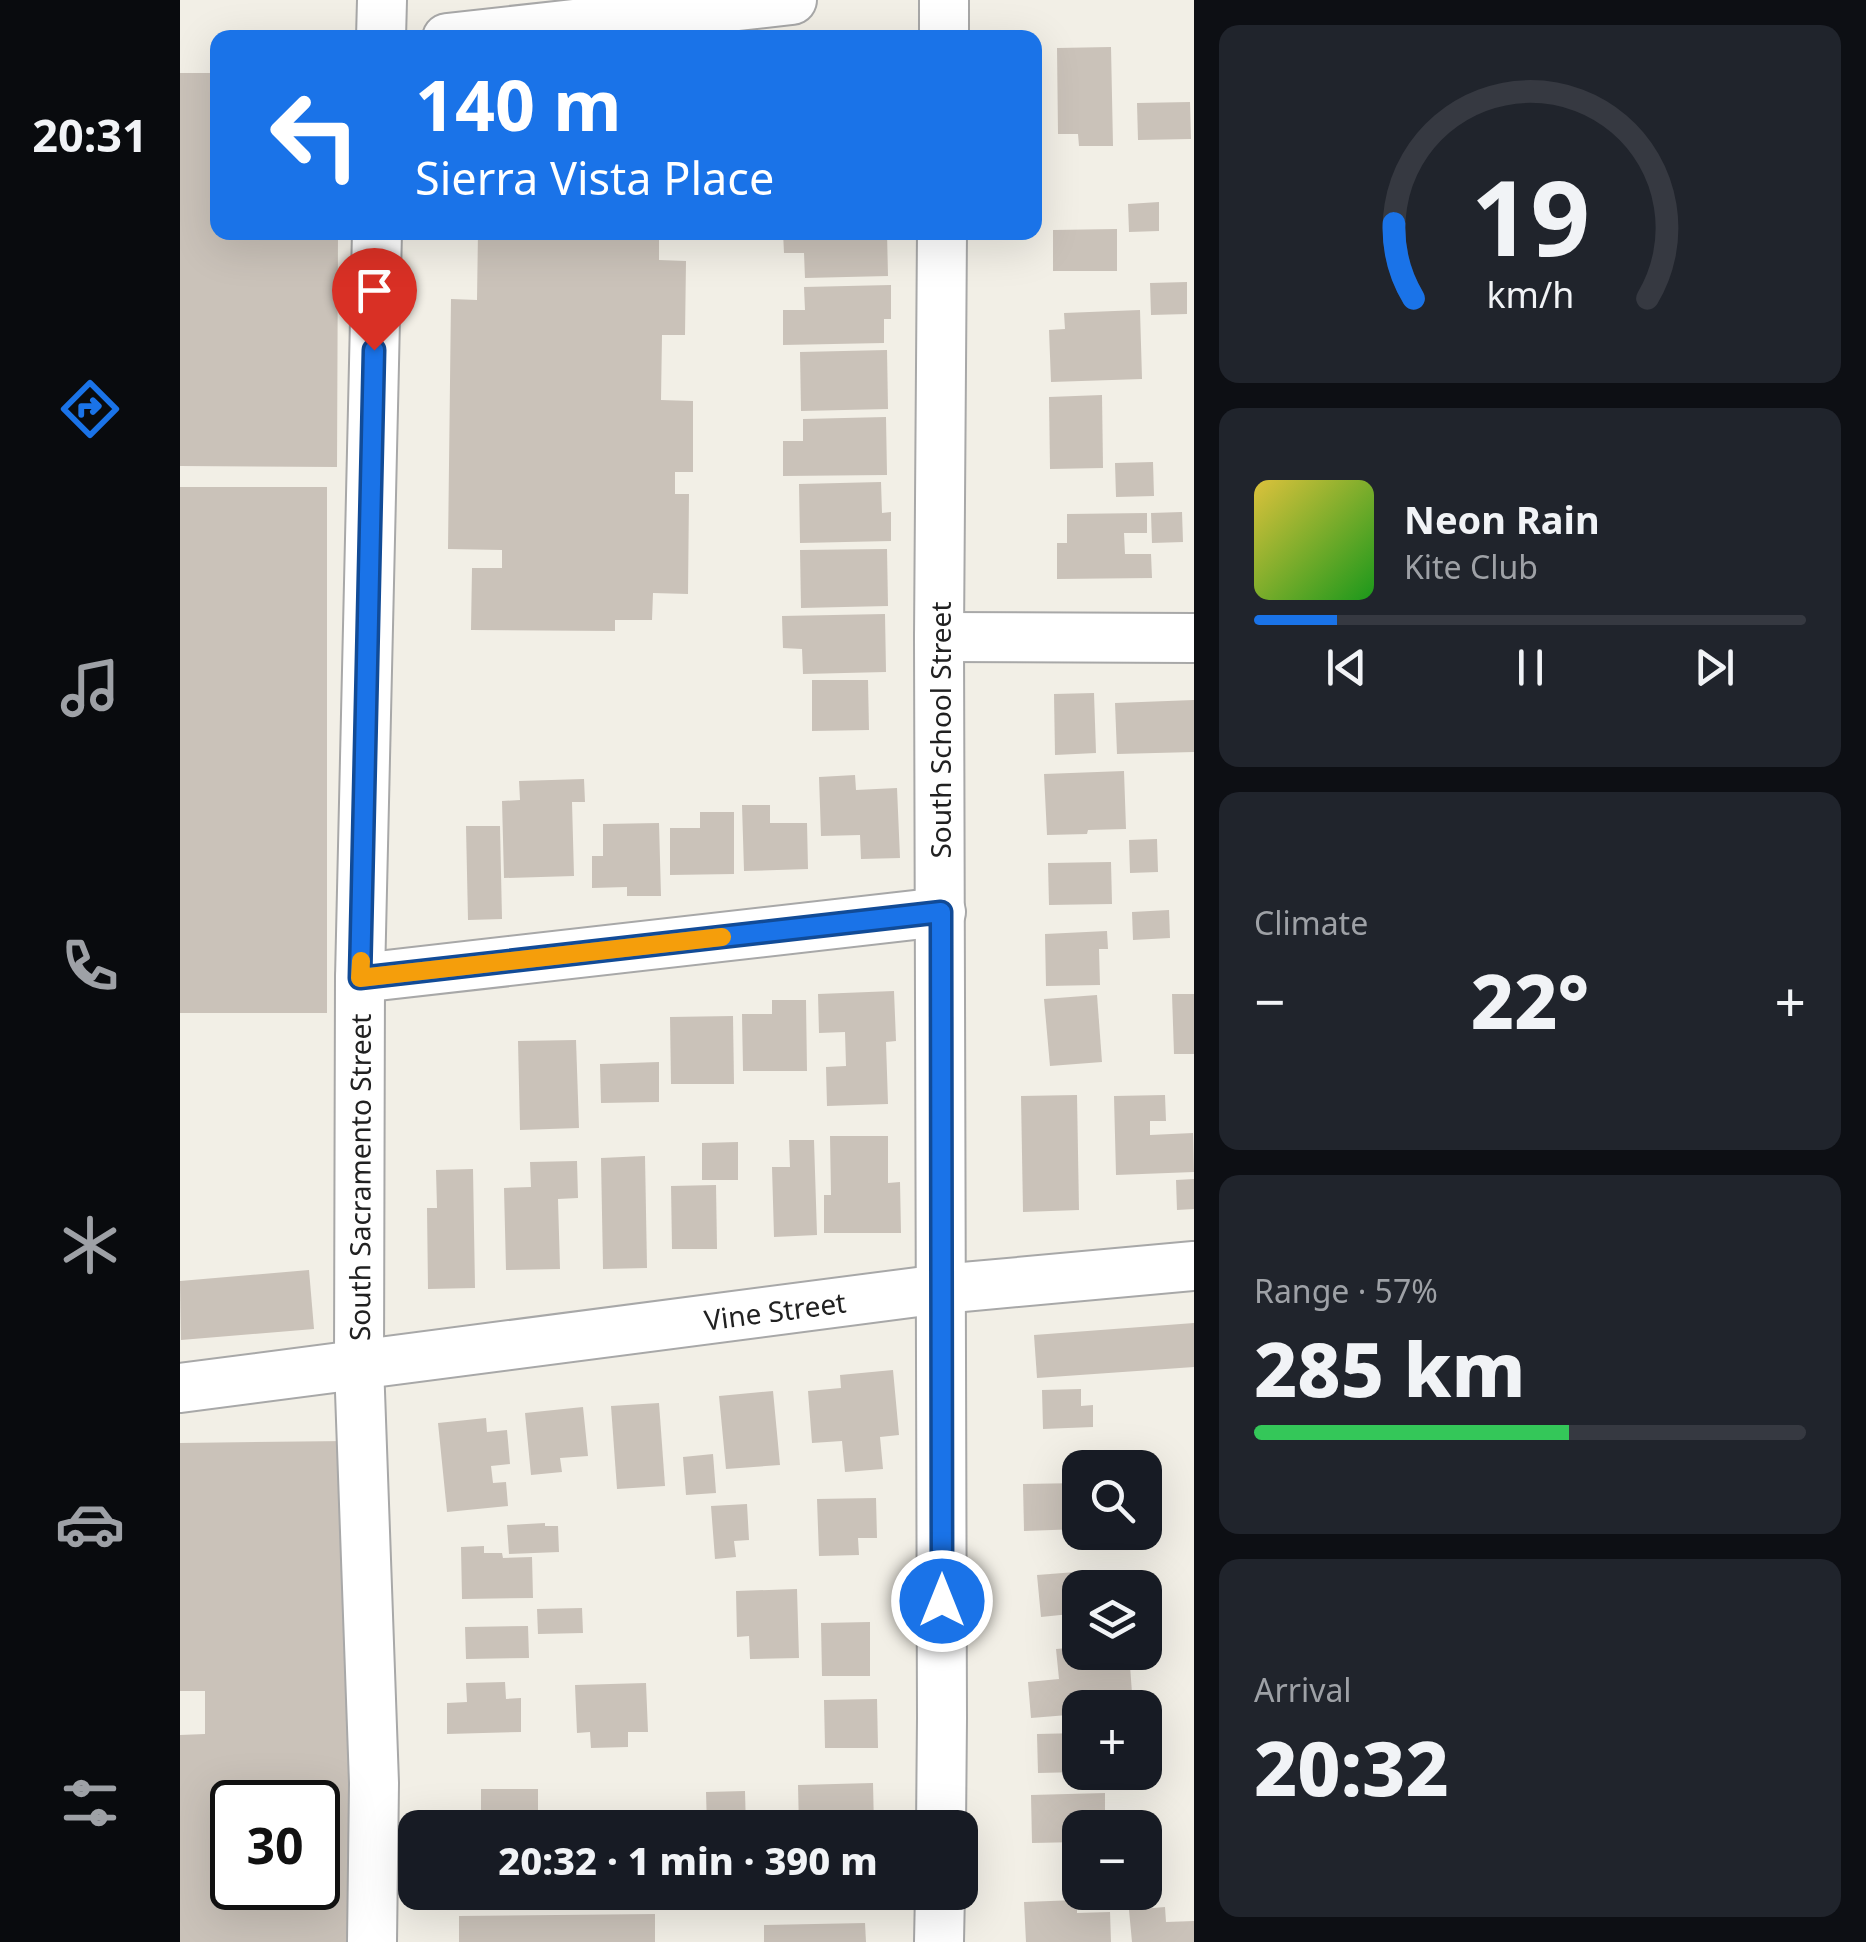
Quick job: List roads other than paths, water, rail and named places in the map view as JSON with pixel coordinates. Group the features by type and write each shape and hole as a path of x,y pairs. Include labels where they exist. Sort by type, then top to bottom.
{"street":[{"path":"381,30 382,0"},
{"path":"520,30 792,0"},
{"path":"944,0 944,30"},
{"name":"South Sacramento Street","path":"372,1942 374,1782 359,1364 360,978 377,240"},
{"name":"South School Street","path":"940,1810 942,240"},
{"path":"940,637 1194,638"},
{"path":"360,978 941,912"},
{"name":"Vine Street","path":"180,1388 941,1289 1194,1266"},
{"path":"939,1942 940,1910"}]}
